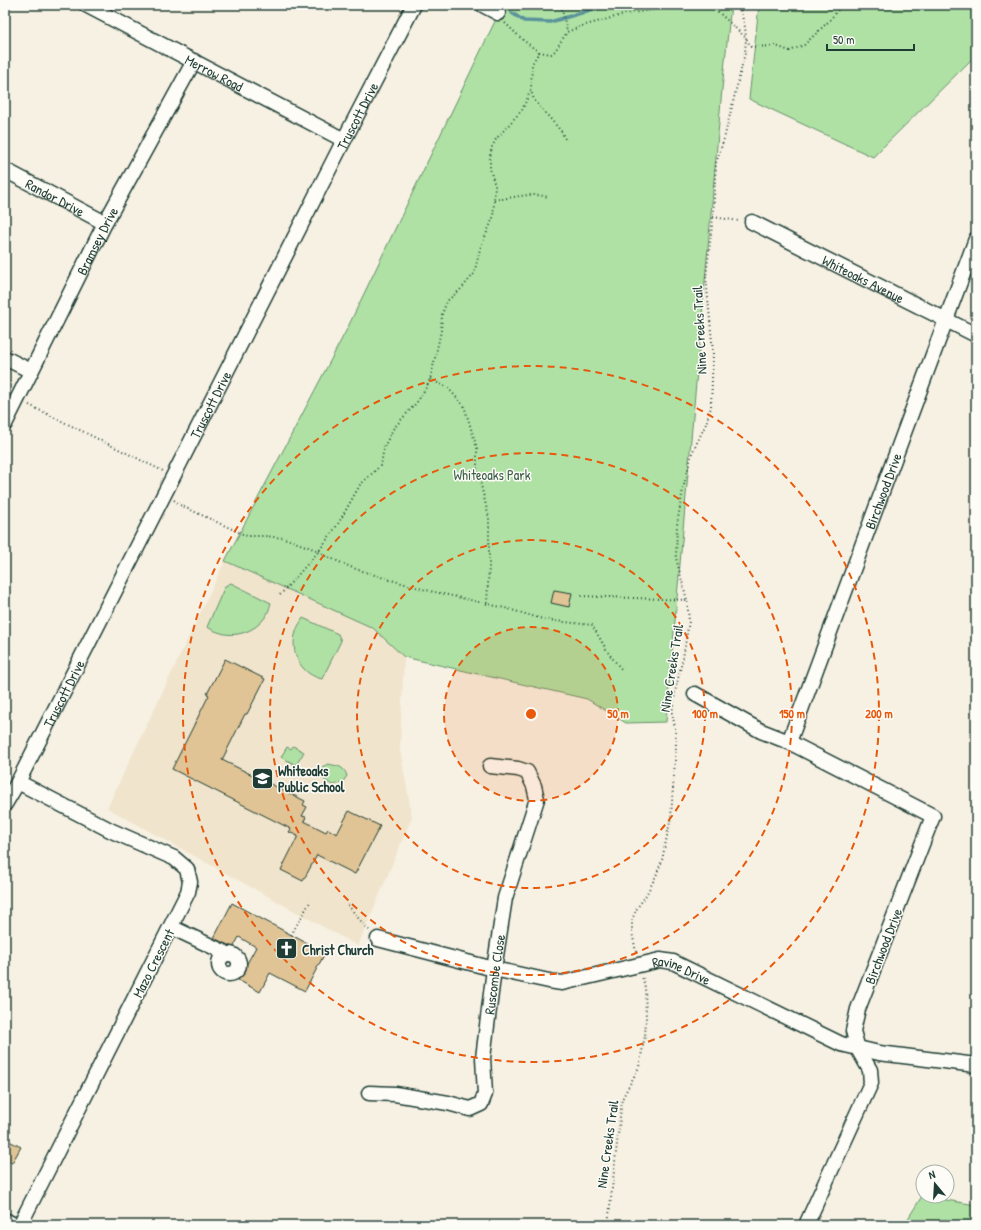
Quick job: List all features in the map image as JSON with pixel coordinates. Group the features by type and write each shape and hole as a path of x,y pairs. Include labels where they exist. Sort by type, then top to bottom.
{"street":[{"name":"Merrow Road","path":"86,5 344,140"},
{"name":"Truscott Drive","path":"5,804 18,782 414,5"},
{"path":"483,5 498,13"},
{"name":"Bramsey Drive","path":"5,424 105,223 194,61"},
{"name":"Randor Drive","path":"5,170 105,223"},
{"name":"Whiteoaks Avenue","path":"752,222 976,335"},
{"name":"Birchwood Drive","path":"788,742 976,239"},
{"path":"5,358 31,371"},
{"name":"Birchwood Drive","path":"695,694 761,731 788,742 933,816 858,1009 853,1032 858,1048 870,1070 870,1083 806,1225"},
{"name":"Ruscombe Close","path":"369,1093 395,1094 448,1103 470,1109 481,1104 485,1094 484,1058 494,969 506,898 537,800 534,786 527,772 518,769 490,766"},
{"name":"Mazo Crescent","path":"18,782 112,831 174,858 187,869 190,882 188,892 171,927 20,1225"},
{"path":"171,927 228,954"},
{"name":"Ravine Drive","path":"378,939 494,969 562,983 660,960 673,962 841,1044 887,1054 976,1065"},
{"path":"5,1220 14,1225"}],"path":[{"path":"498,13 504,22 523,40 539,52 551,54 555,51 567,32 582,26 626,14 658,9 713,5 746,38 751,47 776,46 790,51 804,45 829,21 842,5"},
{"name":"Nine Creeks Trail","path":"608,1225 622,1099 639,1067 645,1036 645,987 632,932 632,920 637,908 645,897 656,876 662,860 671,817 676,745 675,727 672,713 676,687 684,658 689,621 687,600 676,558 677,525 683,489 692,453 706,424 710,407 713,352 706,277 713,217 716,163 724,139 745,53 745,27 739,5"},
{"path":"561,6 567,32"},
{"path":"539,52 532,64 531,90 534,100 561,131 566,139"},
{"path":"280,595 318,551 338,524 360,485 381,465 384,447 393,429 417,402 427,386 441,331 442,314 447,301 460,290 474,274 480,249 493,218 495,186 490,168 492,147 496,139 522,110 531,90"},
{"path":"494,200 513,198 527,194 548,197"},
{"path":"713,217 752,222"},
{"path":"430,379 448,388 464,406 477,448 477,468 489,518 487,603"},
{"path":"17,399 166,473 172,499 180,505 247,536 284,538 318,551 353,568 426,590 487,603 546,620 592,625 609,654 622,670"},
{"path":"581,596 687,600"},
{"path":"291,935 310,902"},
{"path":"348,905 359,920 378,939"}],"shaded area":[{"name":"Whiteoaks Public School","path":"225,561 373,628 404,657 400,749 412,817 358,946 107,808"}],"green space":[{"name":"Whiteoaks Park","path":"507,5 731,5 722,89 666,722 626,723 587,699 404,657 373,628 225,561 347,329 497,17"},
{"path":"759,5 976,5 976,55 873,157 749,99"},
{"path":"231,583 271,603 267,614 258,625 246,632 232,635 217,632 207,627 225,586"},
{"path":"303,618 338,634 341,641 322,679 305,670 298,660 294,648 295,635"},
{"path":"293,746 304,752 296,765 281,757 287,747 291,749"},
{"path":"328,764 338,766 344,770 347,776 342,783 332,785 322,778 320,771 322,767"},
{"path":"955,1202 976,1205 976,1225 904,1225 917,1204 955,1204"}],"building":[{"path":"554,590 572,593 569,607 551,603"},
{"path":"225,659 265,679 247,714 245,714 222,760 305,801 303,805 307,807 302,816 306,817 304,821 326,832 328,829 337,834 349,811 380,826 355,874 317,855 303,881 281,870 298,836 289,832 291,829 172,769 209,695 207,694"},
{"name":"Christ Church","path":"232,903 325,953 305,991 270,973 260,992 238,980 256,947 239,937 233,948 214,938"},
{"path":"5,1139 21,1147 12,1163 5,1159"}],"waterway":[{"path":"512,13 524,21 550,22 609,5"},
{"path":"936,1225 944,1221 945,1225"}],"place":[{"name":"Whiteoaks Public School","path":"263,778"},
{"name":"Christ Church","path":"286,949"}]}
